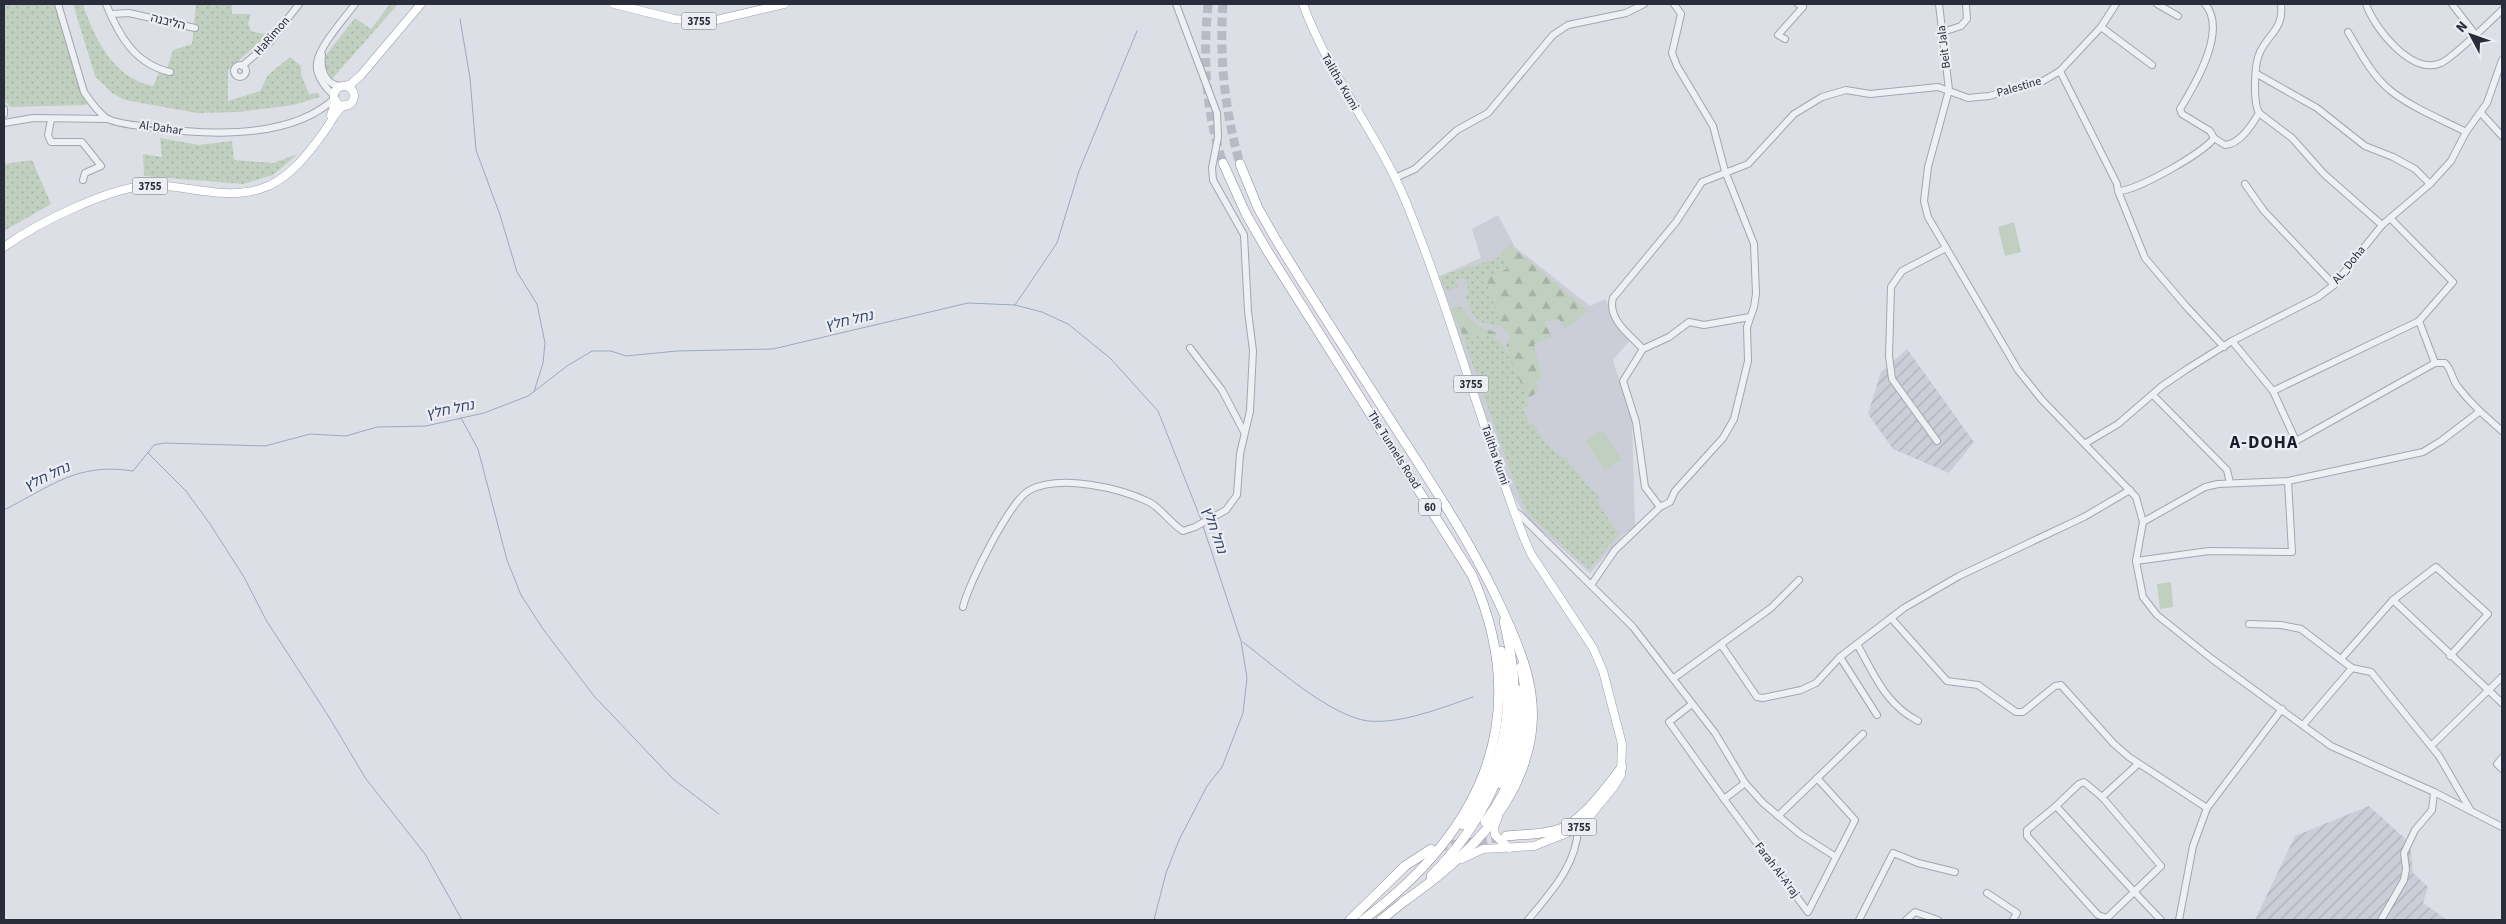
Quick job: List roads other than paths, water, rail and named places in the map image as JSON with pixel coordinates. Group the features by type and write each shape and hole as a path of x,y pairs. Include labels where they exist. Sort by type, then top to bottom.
{"highway":[{"name":"The Tunnels Road","path":"1224,163 1246,214 1472,575 1484,601 1506,667 1509,697 1515,723"},
{"name":"The Tunnels Road","path":"1240,164 1255,200 1275,238 1457,525 1491,583 1503,611"},
{"name":"60","path":"1429,884 1479,825 1510,762 1523,677 1511,627 1503,611"},
{"name":"60","path":"1403,902 1455,849 1484,807 1495,786 1515,723 1514,688 1503,611"},
{"name":"60","path":"1381,920 1429,884 1466,851 1499,814 1514,792 1530,743 1515,723"},
{"name":"60","path":"1363,920 1420,872 1451,840 1474,811 1488,787 1515,723"},
{"path":"1506,836 1554,831 1568,825 1580,817 1622,767"},
{"path":"1350,920 1405,866 1432,849"}],"main road":[{"name":"3755","path":"300,160 330,116 335,99 360,75 421,4"},
{"name":"3755","path":"614,4 674,19 708,22 784,4"},
{"name":"Talitha Kumi","path":"1303,4 1320,48 1395,178 1442,299 1514,511 1531,554 1593,648 1603,671 1622,744 1622,767 1613,788 1578,828 1534,846 1509,848"},
{"name":"3755","path":"4,247 46,221 118,193 152,185 216,192 260,189 289,172 345,105 354,98 346,88"},
{"path":"335,99 345,105"},
{"path":"1499,814 1494,827 1495,835 1509,848"},
{"name":"3755","path":"1429,884 1474,852 1483,849 1509,848"}],"street":[{"path":"58,4 84,92 92,104 108,119"},
{"path":"106,4 123,41 137,56 158,69 170,72"},
{"name":"HaRimon","path":"242,66 269,43 299,4"},
{"path":"335,99 322,81 317,67 318,58 355,4"},
{"path":"963,607 985,554 1025,493 1033,488 1068,482 1100,486 1148,502 1183,531 1215,517 1234,502 1238,486 1238,469 1244,432 1250,411 1253,351 1248,311 1245,240 1229,207 1214,184 1212,168 1218,137 1217,112 1176,4"},
{"path":"1395,178 1415,169 1457,130 1488,112 1553,35 1568,25 1626,13 1644,4"},
{"path":"1591,585 1615,550 1660,507 1670,502 1675,491 1729,430 1738,406 1748,361 1748,327 1756,294 1754,244 1725,171 1712,126 1677,66 1672,53 1681,14 1674,4"},
{"path":"1785,39 1778,35 1803,7 1798,4"},
{"name":"Beit Jala","path":"1939,4 1950,90"},
{"path":"1943,32 1961,26 1967,19 1966,4"},
{"name":"Palestine","path":"1643,349 1617,320 1611,304 1613,298 1676,222 1698,186 1725,171 1748,164 1794,114 1822,97 1846,90 1870,94 1922,87 1938,87 1968,98 1989,96 2043,81 2060,71 2101,27 2116,4"},
{"path":"2157,4 2168,6 2178,16"},
{"path":"2205,4 2210,12 2214,28 2203,70 2180,109 2182,114 2210,131 2214,138 2225,145 2232,143 2242,135 2259,113"},
{"path":"2281,4 2278,29 2259,54 2255,86 2256,107 2259,113 2292,138 2324,174 2382,225"},
{"path":"2366,4 2388,42 2424,65 2442,63 2502,10"},
{"path":"2452,4 2475,34"},
{"name":"הליבנה","path":"111,14 129,13 195,28"},
{"path":"2101,27 2152,66"},
{"path":"2348,32 2367,64 2390,90 2419,109 2466,132"},
{"path":"324,48 321,62 323,72 330,82 346,88"},
{"name":"AL_Doha","path":"2086,443 2118,424 2162,386 2224,346 2318,297 2334,285 2382,225 2430,184 2451,161 2466,132 2481,113 2501,67 2502,60"},
{"path":"2060,71 2113,176 2145,258 2185,305 2224,346"},
{"path":"2257,74 2317,108 2360,143 2393,156 2414,169 2430,184"},
{"path":"1950,90 1928,167 1924,201 1928,217 2018,370 2042,400 2086,443 2136,497 2143,522 2136,560 2143,598 2158,615 2212,659 2304,724 2331,746 2434,792 2502,827"},
{"name":"Al-Dahar","path":"4,123 33,118 51,120 108,119 178,131 229,134 273,127 310,116 335,99"},
{"path":"4,109 4,114"},
{"path":"2481,113 2502,136"},
{"path":"51,120 48,135 51,142 82,142 101,166 85,173 83,180"},
{"path":"2118,191 2134,189 2153,179 2207,146 2214,138"},
{"path":"2245,184 2264,211 2334,285"},
{"path":"2273,391 2419,321 2453,282 2390,218"},
{"path":"1936,441 1892,379 1889,356 1891,287 1902,271 1946,248"},
{"path":"1660,507 1645,487 1636,422 1624,381 1643,349 1669,337 1689,322 1704,326 1750,316"},
{"path":"2419,321 2435,364"},
{"path":"2232,341 2273,391 2296,440 2435,364 2445,363 2450,368 2456,385 2479,412 2502,431"},
{"path":"1190,348 1222,390 1244,432"},
{"path":"2153,395 2227,470 2230,483"},
{"path":"2143,522 2205,487 2230,483 2288,481 2423,452 2442,441 2479,412"},
{"path":"2136,560 2209,551 2292,552 2288,481"},
{"path":"1722,646 1753,693 1760,698 1801,690 1816,683 1840,657 1891,618 1959,576 2084,517 2130,490"},
{"path":"1514,511 1633,627 1715,733 1745,783 1778,816 1800,834 1836,857"},
{"path":"2341,659 2393,600 2436,567 2488,614 2450,656"},
{"path":"1674,678 1722,646 1771,608 1799,580"},
{"path":"2393,600 2450,656 2490,690 2502,703"},
{"path":"1891,618 1947,681 1978,685 2016,712 2023,712 2055,686 2061,685 2114,744 2138,764 2207,808"},
{"path":"2249,624 2271,624 2300,630 2352,668 2371,672 2431,746 2461,791 2470,811"},
{"path":"1857,644 1883,692 1902,713 1918,721"},
{"path":"1840,657 1877,715"},
{"path":"2304,724 2352,668"},
{"path":"2431,746 2502,677"},
{"name":"Farah Al-A'raj","path":"1692,704 1669,722 1724,800 1808,912 1855,820 1817,778"},
{"path":"2179,920 2193,846 2207,808 2282,708"},
{"path":"1778,816 1863,734"},
{"path":"2502,758 2497,764 2502,769"},
{"path":"2102,797 2138,764"},
{"path":"2084,782 2102,797 2161,866 2136,893 2107,918 2098,915 2028,836 2027,830 2056,806 2079,784 2084,782"},
{"path":"1724,800 1745,783"},
{"path":"2380,920 2404,880 2406,869 2404,853 2415,830 2432,810 2434,792"},
{"path":"2056,806 2161,920"},
{"path":"1528,920 1569,865 1576,846 1578,828"},
{"path":"1859,920 1893,853 1918,863 1956,872"},
{"path":"1987,893 2016,913 2013,920"},
{"path":"1906,920 1914,912 1938,920"}],"waterway":[{"path":"460,19 470,78 476,150 500,215 517,272 537,304 545,343 543,363 534,392"},
{"path":"1015,305 1057,243 1079,171 1137,31"},
{"name":"נחל חלץ","path":"4,510 50,485 80,473 113,469 133,471 154,445 164,443 265,446 310,434 346,436 377,427 426,426 484,413 528,396 567,366 592,351 611,351 626,356 677,351 773,349 968,303 1015,305 1042,312 1068,324 1110,358 1158,411 1202,522"},
{"path":"461,418 478,449 507,560 521,595 543,629 594,696 673,779 719,814"},
{"path":"147,452 186,491 210,524 244,577 266,620 329,717 366,779 425,854 462,920"},
{"name":"נחל חלץ","path":"1154,920 1166,873 1179,840 1207,786 1222,767 1243,713 1247,678 1241,641 1203,526"},
{"path":"1243,642 1320,700 1337,710 1368,721 1408,718 1473,697"}],"tunnel":[{"path":"1208,4 1207,84 1212,124 1223,163"},
{"path":"1223,4 1224,85 1230,125 1240,164"},
{"path":"1438,847 1504,837"}],"district":[{"name":"A-DOHA","path":"2264,442"}]}
